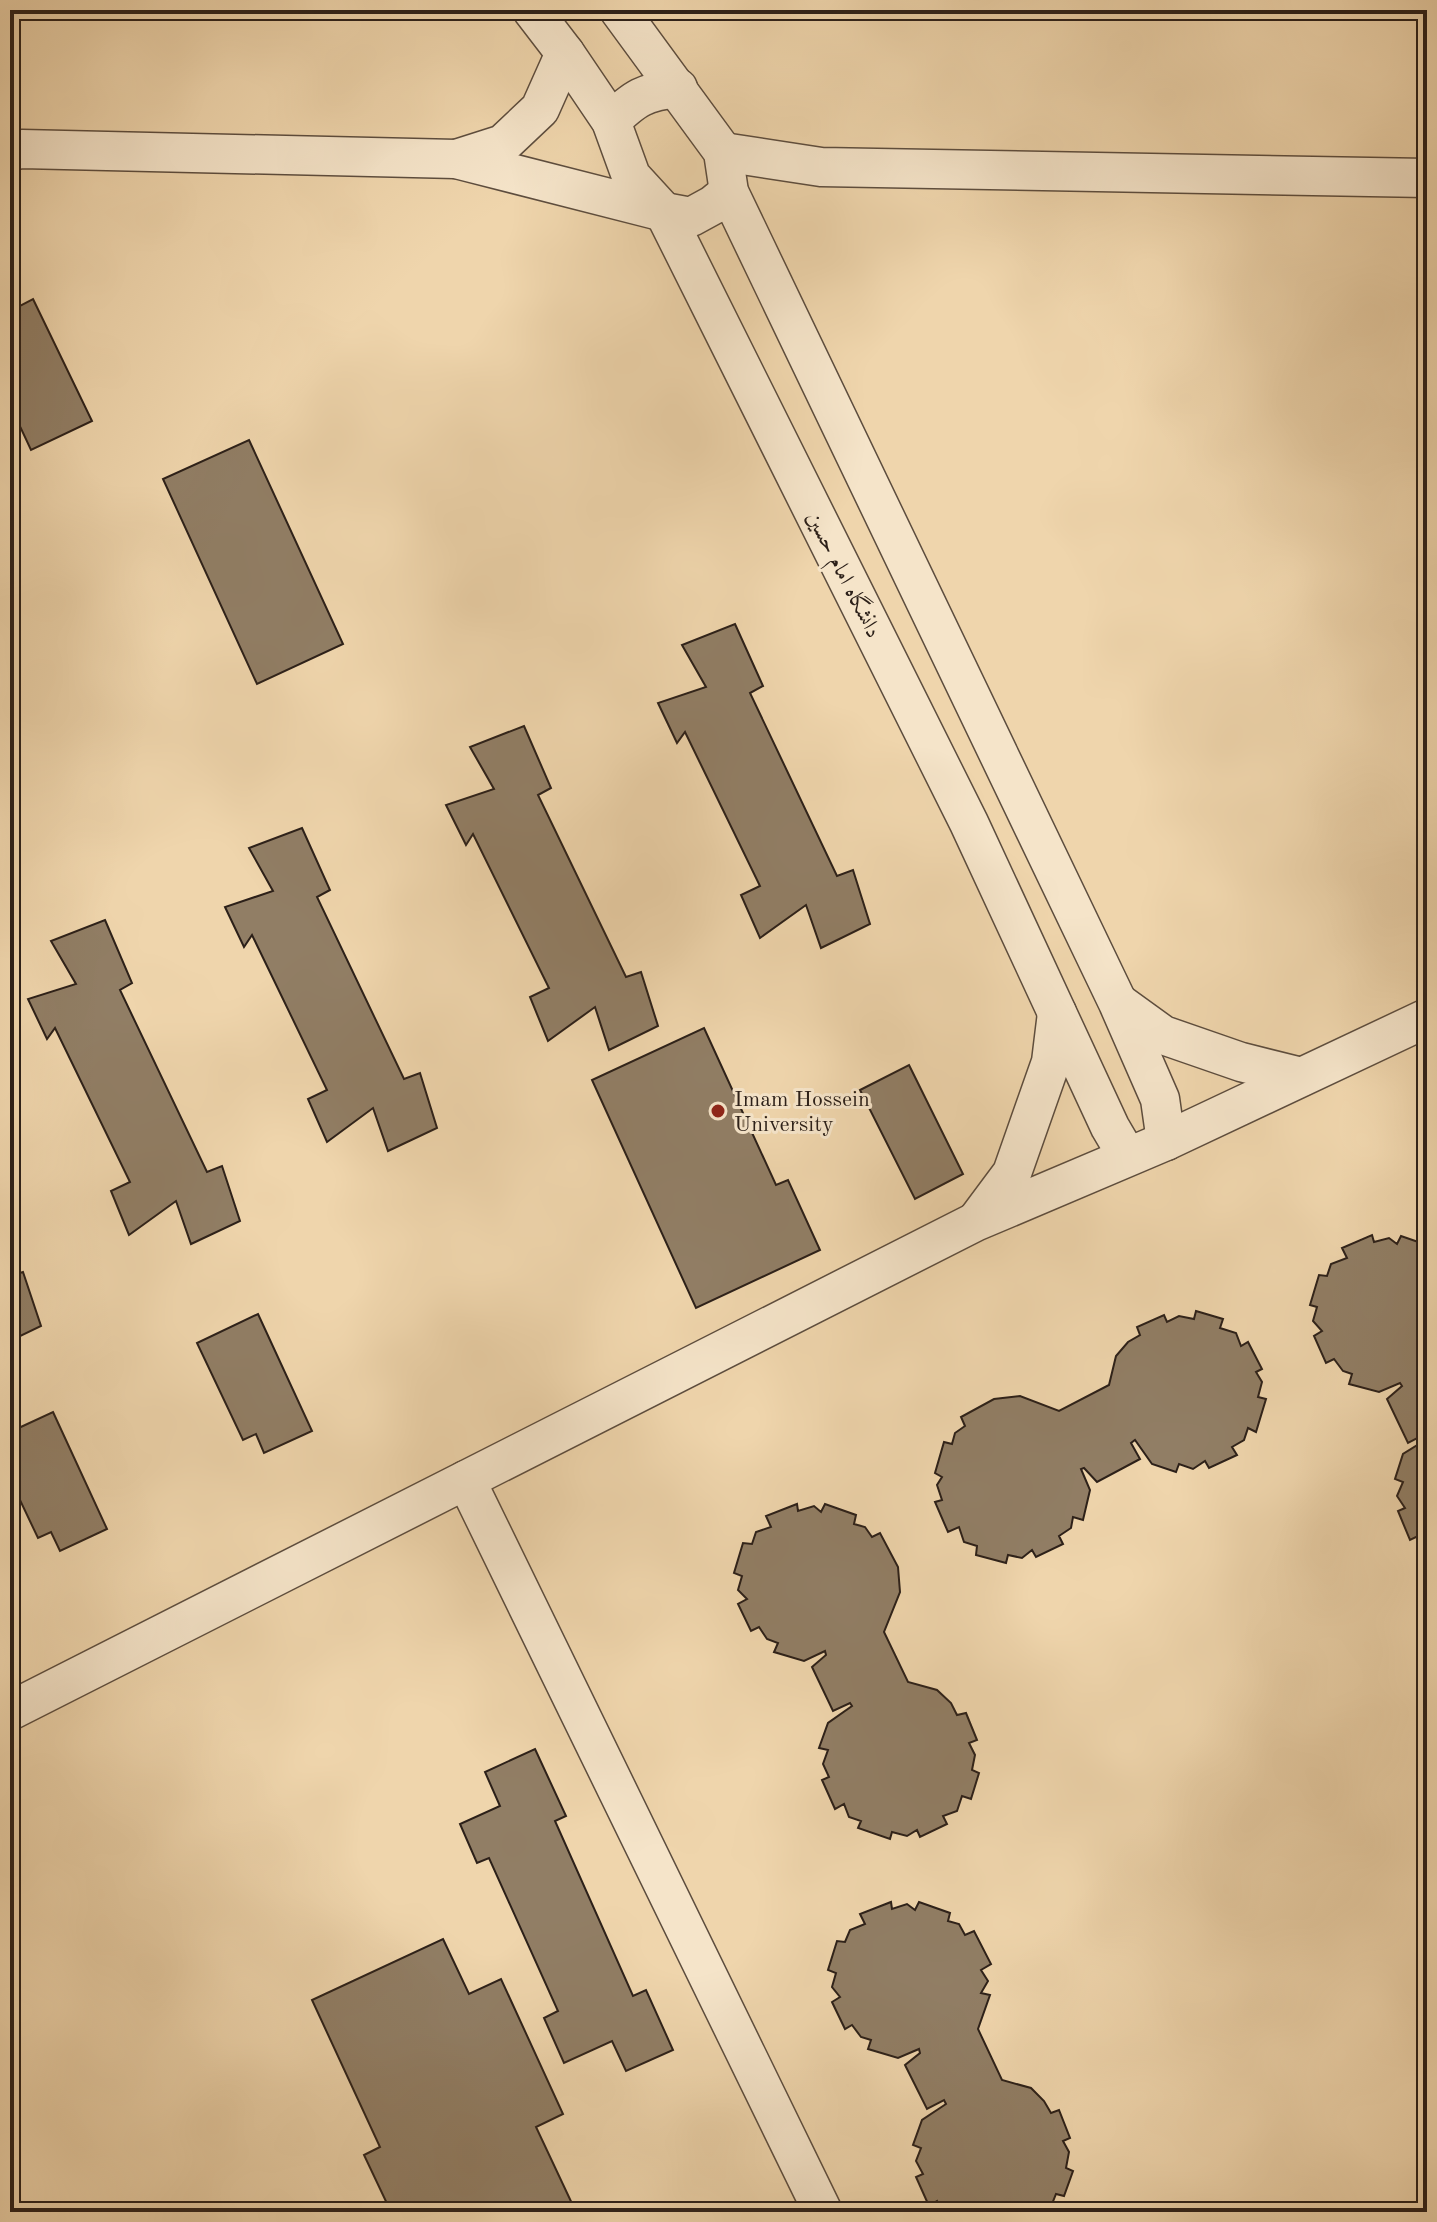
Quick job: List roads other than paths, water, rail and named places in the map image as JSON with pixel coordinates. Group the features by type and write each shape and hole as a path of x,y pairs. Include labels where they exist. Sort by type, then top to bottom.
{"lane":[{"name":"دانشگاه امام حسین","path":"532,10 611,121 631,176 664,212 969,823 1110,1127 1127,1156"},
{"path":"619,10 723,152 729,192 1118,1003 1160,1099 1166,1141"},
{"path":"456,159 503,144 540,109 565,53"},
{"path":"611,121 631,103 652,91 678,88"},
{"path":"10,151 456,159 691,217 729,192"},
{"path":"723,152 821,167 1427,178"},
{"path":"1118,1003 1163,1035 1241,1062 1301,1077"},
{"path":"975,1222 1012,1173 1051,1062 1057,1013"},
{"path":"10,1711 975,1222 1166,1141 1427,1018"},
{"path":"466,1480 823,2212"}],"place":[{"name":"Imam Hossein University","path":"718,1111"}]}
